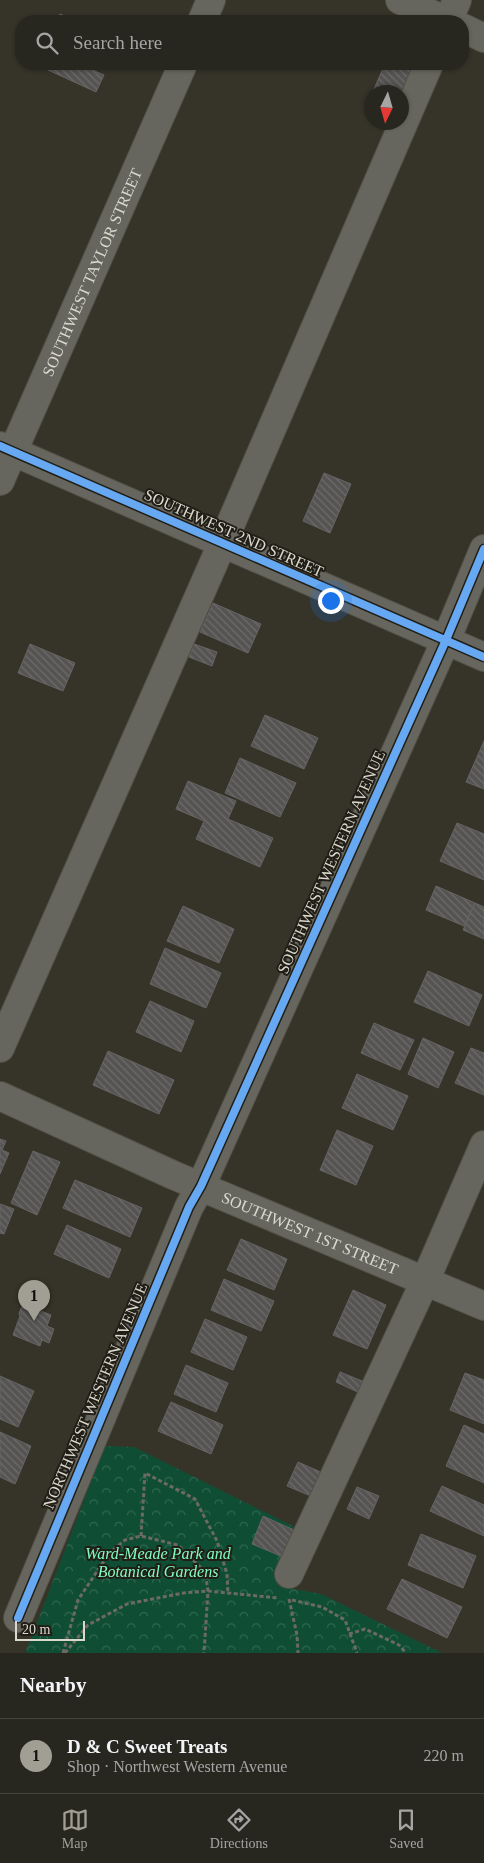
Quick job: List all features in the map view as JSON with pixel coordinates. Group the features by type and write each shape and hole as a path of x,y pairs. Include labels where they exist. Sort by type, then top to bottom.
{"street":[{"path":"205,15 211,0"},
{"path":"400,0 434,15"},
{"path":"451,15 457,0"},
{"path":"469,31 484,38"},
{"name":"SOUTHWEST TAYLOR STREET","path":"0,481 6,448 180,70"},
{"path":"0,1048 222,544 426,70"},
{"name":"SOUTHWEST 2ND STREET","path":"6,448 484,657"},
{"name":"SOUTHWEST WESTERN AVENUE","path":"201,1186 446,640 484,549"},
{"name":"SOUTHWEST 1ST STREET","path":"0,1096 201,1186 484,1306"},
{"path":"289,1587 484,1145"},
{"name":"NORTHWEST WESTERN AVENUE","path":"18,1618 189,1207 201,1186"}],"path":[{"path":"141,1536 146,1473 195,1499 217,1540 227,1574 228,1594"},
{"path":"64,1653 78,1600 110,1552 125,1540 141,1536 178,1545 205,1572 208,1591 204,1653"},
{"path":"289,1587 298,1653"},
{"path":"64,1653 88,1625 127,1604 184,1593 208,1591 228,1594 289,1587 344,1620 356,1653"},
{"path":"350,1634 365,1630 399,1645 406,1653"}],"green space":[{"name":"Ward-Meade Park and Botanical Gardens","path":"105,1446 134,1447 303,1531 278,1586 321,1594 442,1653 28,1653 26,1651"}],"building":[{"path":"48,70 93,70 104,75 96,92"},
{"path":"382,70 414,70 407,85 376,85"},
{"path":"324,473 351,484 330,533 303,521"},
{"path":"213,603 261,624 248,653 200,632"},
{"path":"30,644 75,663 63,691 18,673"},
{"path":"194,644 217,652 212,666 189,657"},
{"path":"265,715 318,738 304,769 251,746"},
{"path":"484,741 484,789 466,782"},
{"path":"240,758 296,783 280,817 225,793"},
{"path":"188,781 236,801 228,819 273,838 260,867 196,839 204,821 176,809"},
{"path":"457,823 484,834 484,880 440,861"},
{"path":"436,886 475,903 464,926 426,910"},
{"path":"475,903 484,907 484,939 463,930"},
{"path":"183,906 234,929 219,963 167,941"},
{"path":"165,948 221,973 206,1008 150,984"},
{"path":"428,971 482,995 469,1026 414,1002"},
{"path":"150,1001 194,1021 181,1052 136,1032"},
{"path":"374,1023 414,1040 400,1070 361,1053"},
{"path":"423,1038 454,1052 438,1088 408,1074"},
{"path":"471,1048 484,1053 484,1095 455,1083"},
{"path":"108,1051 174,1080 159,1114 93,1085"},
{"path":"357,1074 408,1096 393,1130 342,1108"},
{"path":"337,1130 373,1146 356,1185 320,1170"},
{"path":"0,1139 6,1141 2,1150 9,1153 0,1174"},
{"path":"33,1151 60,1162 37,1215 11,1203"},
{"path":"75,1180 142,1208 130,1237 63,1208"},
{"path":"0,1204 14,1209 4,1234 0,1233"},
{"path":"67,1225 121,1249 109,1278 54,1254"},
{"path":"241,1239 287,1259 274,1290 227,1270"},
{"path":"224,1279 274,1301 261,1331 211,1310"},
{"path":"353,1290 386,1305 367,1349 333,1335"},
{"path":"26,1305 51,1315 47,1326 54,1329 49,1343 42,1340 40,1346 13,1335 21,1308"},
{"path":"205,1319 247,1337 233,1370 191,1352"},
{"path":"186,1365 228,1383 216,1412 174,1394"},
{"path":"340,1372 367,1383 362,1394 336,1382"},
{"path":"465,1373 484,1380 484,1424 450,1410"},
{"path":"0,1376 34,1391 18,1427 0,1419"},
{"path":"171,1402 223,1425 211,1454 158,1431"},
{"path":"464,1425 484,1434 484,1483 446,1466"},
{"path":"0,1432 31,1446 15,1484 0,1477"},
{"path":"298,1462 323,1473 313,1497 287,1486"},
{"path":"442,1486 484,1505 484,1536 430,1511"},
{"path":"357,1487 379,1496 369,1519 347,1509"},
{"path":"263,1516 294,1530 283,1557 252,1544"},
{"path":"421,1534 476,1556 463,1588 408,1565"},
{"path":"402,1579 462,1607 447,1638 387,1609"}],"cycle path":[{"path":"0,446 484,657"},
{"path":"18,1618 189,1207 201,1186 446,640 484,549"}],"place":[{"name":"D & C Sweet Treats","path":"34,1321"}]}
